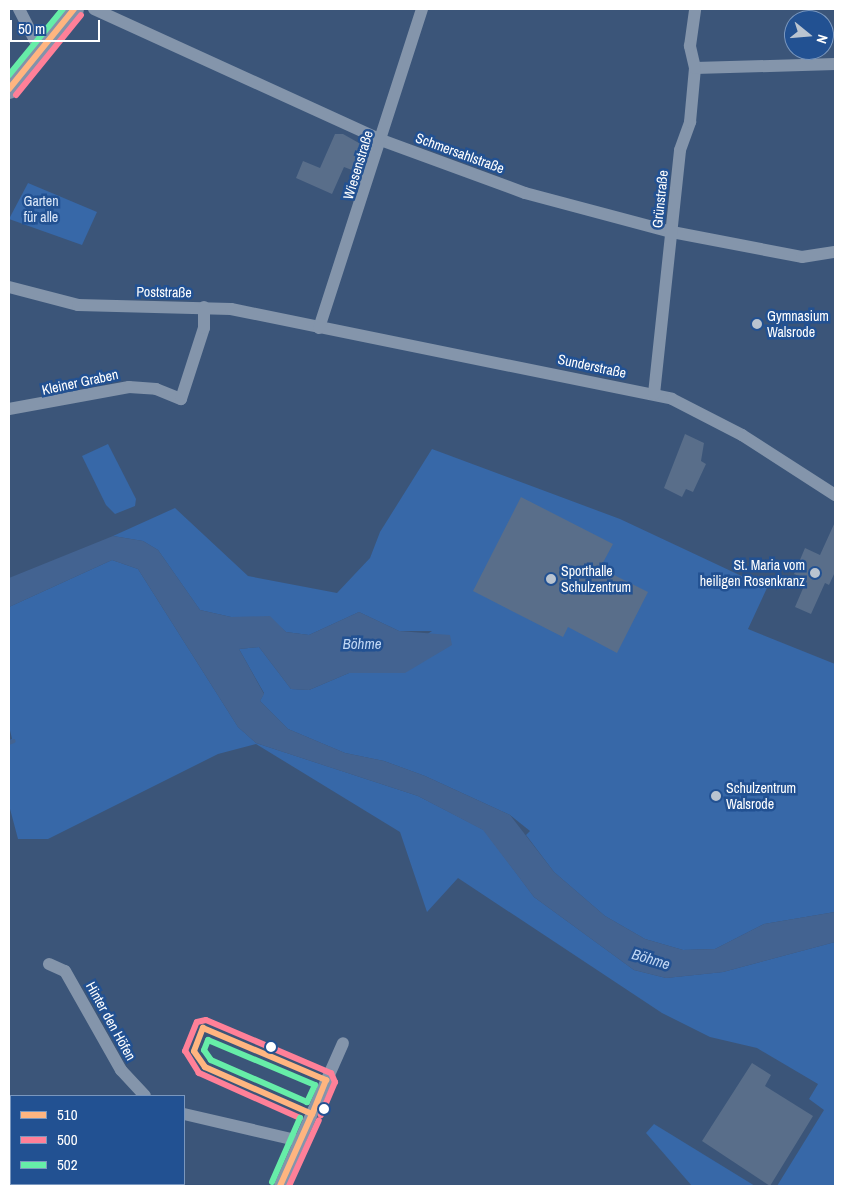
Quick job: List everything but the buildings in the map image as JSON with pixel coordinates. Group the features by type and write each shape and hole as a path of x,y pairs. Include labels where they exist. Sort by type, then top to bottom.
{"main road":[{"path":"9,89 74,9"}],"street":[{"path":"20,9 34,39 43,48"},
{"name":"Schmersahlstraße","path":"94,9 381,140 525,192 672,232 802,257 835,252"},
{"name":"Wiesenstraße","path":"319,328 422,9"},
{"name":"Grünstraße","path":"654,394 680,150 690,122 695,68 690,46 694,9"},
{"path":"695,68 835,64"},
{"name":"Poststraße","path":"9,287 78,305 231,309 319,328"},
{"name":"Kleiner Graben","path":"9,409 129,387 156,389 181,399 204,328 204,307"},
{"name":"Sunderstraße","path":"319,328 352,331 654,394 690,405 835,495"},
{"name":"Hinter den Höfen","path":"49,964 65,971 121,1070 144,1095"},
{"path":"280,1186 343,1043"},
{"path":"185,1114 300,1140"}],"green space":[{"name":"Garten für alle","path":"28,183 97,212 82,245 9,219"},
{"path":"108,444 136,499 135,506 115,514 106,505 82,456"},
{"path":"432,449 620,519 767,588 748,629 835,664 835,912 764,924 715,949 683,950 645,939 605,916 554,872 526,835 530,831 510,815 425,776 384,761 345,753 288,729 260,701 264,693 239,649 259,647 291,689 309,690 349,673 373,671 432,631 399,631 359,612 309,635 286,632 269,617 231,617 200,610 158,550 143,541 113,536 175,508 248,576 337,593 370,558 380,532"},
{"path":"112,560 138,569 238,727 256,743 418,796 484,830 534,897 634,970 666,978 723,972 835,942 835,1186 777,1186 824,1110 809,1099 818,1084 757,1048 710,1037 662,1013 458,878 427,912 400,832 256,744 218,754 48,839 18,839 9,805 9,740 12,739 9,726 9,607"},
{"path":"654,1124 755,1186 692,1186 646,1133"}],"water":[{"name":"Böhme","path":"113,536 143,541 158,550 200,610 231,617 270,616 286,632 309,635 359,612 399,631 450,635 452,645 405,673 349,673 309,690 291,689 259,647 239,649 264,694 260,701 288,729 345,753 384,761 425,776 510,815 554,872 605,916 645,939 683,950 715,949 764,924 835,912 835,942 723,972 666,978 634,970 534,897 483,830 418,796 256,743 238,727 138,569 112,560 9,607 9,578"}],"waterway":[{"path":"9,743 14,741"}],"transit line":[{"name":"502","path":"9,75 63,9"},
{"name":"510","path":"9,89 74,9"},
{"name":"500","path":"16,95 81,15"},
{"name":"500","path":"300,1118 199,1073 185,1051 197,1022 206,1020 331,1073 335,1082 321,1115"},
{"name":"510","path":"203,1028 326,1080 312,1114 205,1067 194,1051 203,1028"},
{"name":"502","path":"208,1040 315,1085 307,1102 211,1060 204,1050 208,1040"},
{"name":"510","path":"280,1186 312,1114"},
{"name":"502","path":"272,1182 300,1118"},
{"name":"500","path":"289,1186 319,1120"}],"place":[{"name":"Gymnasium Walsrode","path":"757,324"},
{"name":"St. Maria vom heiligen Rosenkranz","path":"815,573"},
{"name":"Sporthalle Schulzentrum","path":"551,579"},
{"name":"Schulzentrum Walsrode","path":"716,796"}]}
